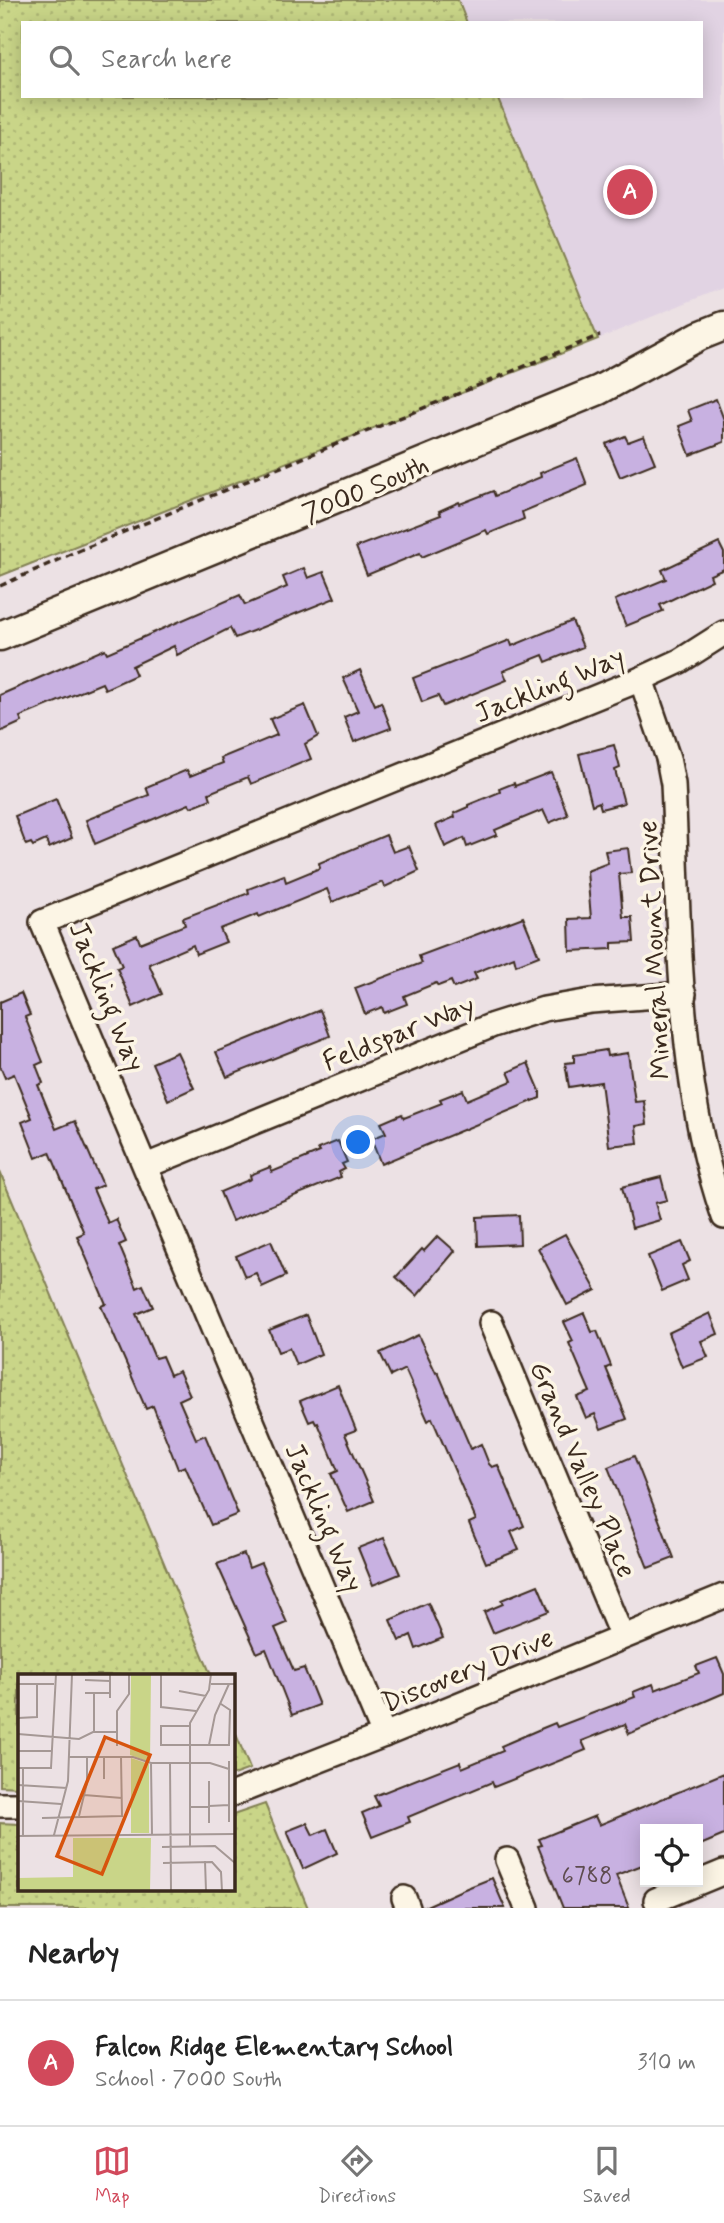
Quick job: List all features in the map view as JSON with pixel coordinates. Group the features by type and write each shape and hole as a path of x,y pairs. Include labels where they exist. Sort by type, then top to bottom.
{"street":[{"name":"7000 South","path":"0,636 599,390 699,336 724,326"},
{"name":"Jackling Way","path":"384,1735 42,922 641,679 680,661 724,633"},
{"name":"Mineral Mount Drive","path":"641,679 673,784 690,1083 709,1175 724,1217"},
{"name":"Feldspar Way","path":"146,1166 505,1021 544,1009 591,1001 684,994"},
{"name":"Grand Valley Place","path":"491,1323 622,1637"},
{"name":"Discovery Drive","path":"234,1794 724,1597"},
{"path":"0,1805 18,1805"},
{"path":"507,1860 527,1908"},
{"path":"656,1900 724,1872"}],"path":[{"path":"0,586 600,335"}],"shaded area":[{"path":"458,0 724,0 724,287 598,339 498,98 703,98 703,21 466,21"}],"green space":[{"path":"0,0 458,0 466,21 21,21 21,98 498,98 598,339 0,576"},
{"path":"0,1172 211,1674 18,1674 18,1787 0,1786"},
{"path":"234,1729 250,1769 234,1775"},
{"path":"265,1804 308,1908 0,1908 0,1823 18,1824 18,1890 234,1890 234,1815"}],"building":[{"path":"716,399 724,420 724,442 690,455 679,426 692,421 688,410"},
{"path":"625,436 628,442 644,436 655,463 620,477 606,444"},
{"path":"577,458 587,485 522,512 524,519 488,534 486,530 422,557 420,553 367,575 356,547 441,515 439,511 459,502 460,504 493,491 495,496 541,477 540,473"},
{"path":"719,543 724,553 724,569 710,575 712,580 660,605 663,611 626,626 615,600 666,579 662,570"},
{"path":"304,568 308,578 324,572 335,598 235,638 230,628 177,655 174,646 132,666 136,675 105,689 102,683 20,717 22,722 0,732 0,695 105,649 107,653 240,595 245,605 287,587 283,577"},
{"path":"572,621 583,647 546,662 543,655 503,671 507,680 443,706 438,696 422,702 413,678 510,640 512,646"},
{"path":"360,670 375,705 381,702 391,728 354,742 344,717 358,711 343,678"},
{"path":"305,705 318,736 305,744 311,759 251,784 248,777 209,793 211,799 191,807 189,804 95,844 86,820 149,795 146,787 187,770 190,776 223,763 221,758 277,735 270,719"},
{"path":"614,745 620,768 615,770 624,803 601,809 599,802 592,805 579,754"},
{"path":"551,772 568,815 549,823 543,810 495,830 497,835 467,847 464,838 445,847 436,825 455,817 454,813 468,805 500,792 499,789 514,783 515,786"},
{"path":"56,799 72,838 49,848 46,840 33,846 31,843 26,845 15,816"},
{"path":"386,835 393,852 409,846 419,871 385,887 383,882 332,902 327,889 259,917 258,914 220,929 226,942 196,954 193,945 149,964 162,994 133,1007 117,968 122,966 113,945 137,935 140,943 185,925 183,918 249,893 248,889 284,875 286,882 320,868 319,863"},
{"path":"628,848 631,873 619,874 623,917 632,917 634,942 612,943 612,949 570,951 569,919 591,918 587,871 608,863 605,851"},
{"path":"523,917 539,956 516,965 514,957 474,973 477,979 454,988 451,981 438,986 436,983 404,996 407,1004 384,1013 382,1007 365,1014 355,988 422,963 419,956"},
{"path":"21,993 30,1015 25,1017 43,1062 36,1065 43,1083 38,1085 56,1129 75,1121 103,1185 93,1189 108,1223 116,1219 126,1242 119,1245 137,1288 143,1285 153,1307 136,1314 155,1358 162,1356 170,1375 179,1371 190,1395 179,1400 196,1439 205,1435 238,1514 211,1525 185,1466 178,1469 153,1406 146,1409 101,1306 106,1304 77,1236 84,1233 50,1152 36,1158 22,1122 32,1118 14,1074 5,1078 0,1066 0,1002"},
{"path":"320,1010 330,1036 227,1077 216,1052"},
{"path":"606,1050 607,1056 628,1053 635,1102 644,1101 647,1124 636,1126 638,1143 609,1146 601,1082 569,1087 565,1063 574,1062 574,1055"},
{"path":"177,1052 194,1088 168,1100 152,1063"},
{"path":"528,1063 540,1091 540,1098 381,1164 371,1139 386,1133 381,1123 402,1114 404,1118 442,1103 440,1099 463,1090 467,1100 512,1081 508,1072"},
{"path":"338,1141 347,1162 342,1164 345,1169 339,1172 341,1177 232,1221 220,1192 251,1179 250,1175 270,1167 272,1172 320,1152 318,1149"},
{"path":"661,1177 667,1200 655,1203 660,1220 632,1228 622,1187"},
{"path":"519,1215 520,1244 478,1246 477,1217"},
{"path":"565,1234 596,1290 567,1305 538,1248"},
{"path":"438,1236 455,1251 417,1296 396,1277"},
{"path":"271,1241 286,1276 262,1287 256,1273 245,1277 236,1256"},
{"path":"682,1242 690,1261 682,1265 688,1280 662,1291 648,1256"},
{"path":"584,1313 592,1332 597,1331 611,1366 606,1368 627,1419 601,1429 595,1414 586,1418 577,1397 590,1392 569,1343 573,1341 564,1322"},
{"path":"710,1313 718,1334 701,1341 708,1357 682,1367 668,1333"},
{"path":"306,1315 321,1354 296,1365 289,1348 278,1352 269,1330"},
{"path":"418,1335 436,1373 438,1372 471,1449 481,1444 489,1464 492,1467 498,1465 524,1526 511,1532 519,1550 486,1563 469,1523 476,1520 432,1418 428,1421 405,1369 391,1376 380,1353"},
{"path":"338,1385 356,1430 345,1434 374,1501 348,1512 331,1474 338,1471 318,1423 314,1420 309,1422 300,1401"},
{"path":"634,1456 674,1558 648,1568 608,1467"},
{"path":"384,1538 400,1574 373,1585 358,1548"},
{"path":"244,1554 249,1568 261,1563 287,1623 275,1628 294,1671 304,1668 319,1705 292,1715 266,1649 257,1653 217,1564"},
{"path":"538,1585 549,1611 493,1633 484,1612 503,1604 501,1600"},
{"path":"428,1603 443,1638 416,1649 411,1635 399,1641 390,1620"},
{"path":"717,1658 724,1674 724,1693 629,1734 625,1724 582,1741 586,1750 494,1787 492,1782 408,1817 410,1822 372,1837 362,1813 379,1806 374,1796 460,1762 462,1768 503,1751 501,1746 555,1723 557,1727 635,1697 633,1692 653,1684 655,1690 699,1673 696,1666"},
{"path":"724,1773 724,1835 703,1844 703,1824 640,1824 640,1866 616,1875 629,1908 563,1908 538,1846 542,1845 539,1839 595,1816 599,1825"},
{"path":"307,1823 313,1835 327,1829 337,1853 303,1869 287,1831"},
{"path":"492,1878 505,1908 422,1908 462,1890"}],"place":[{"name":"Falcon Ridge Elementary School","path":"630,192"}]}
